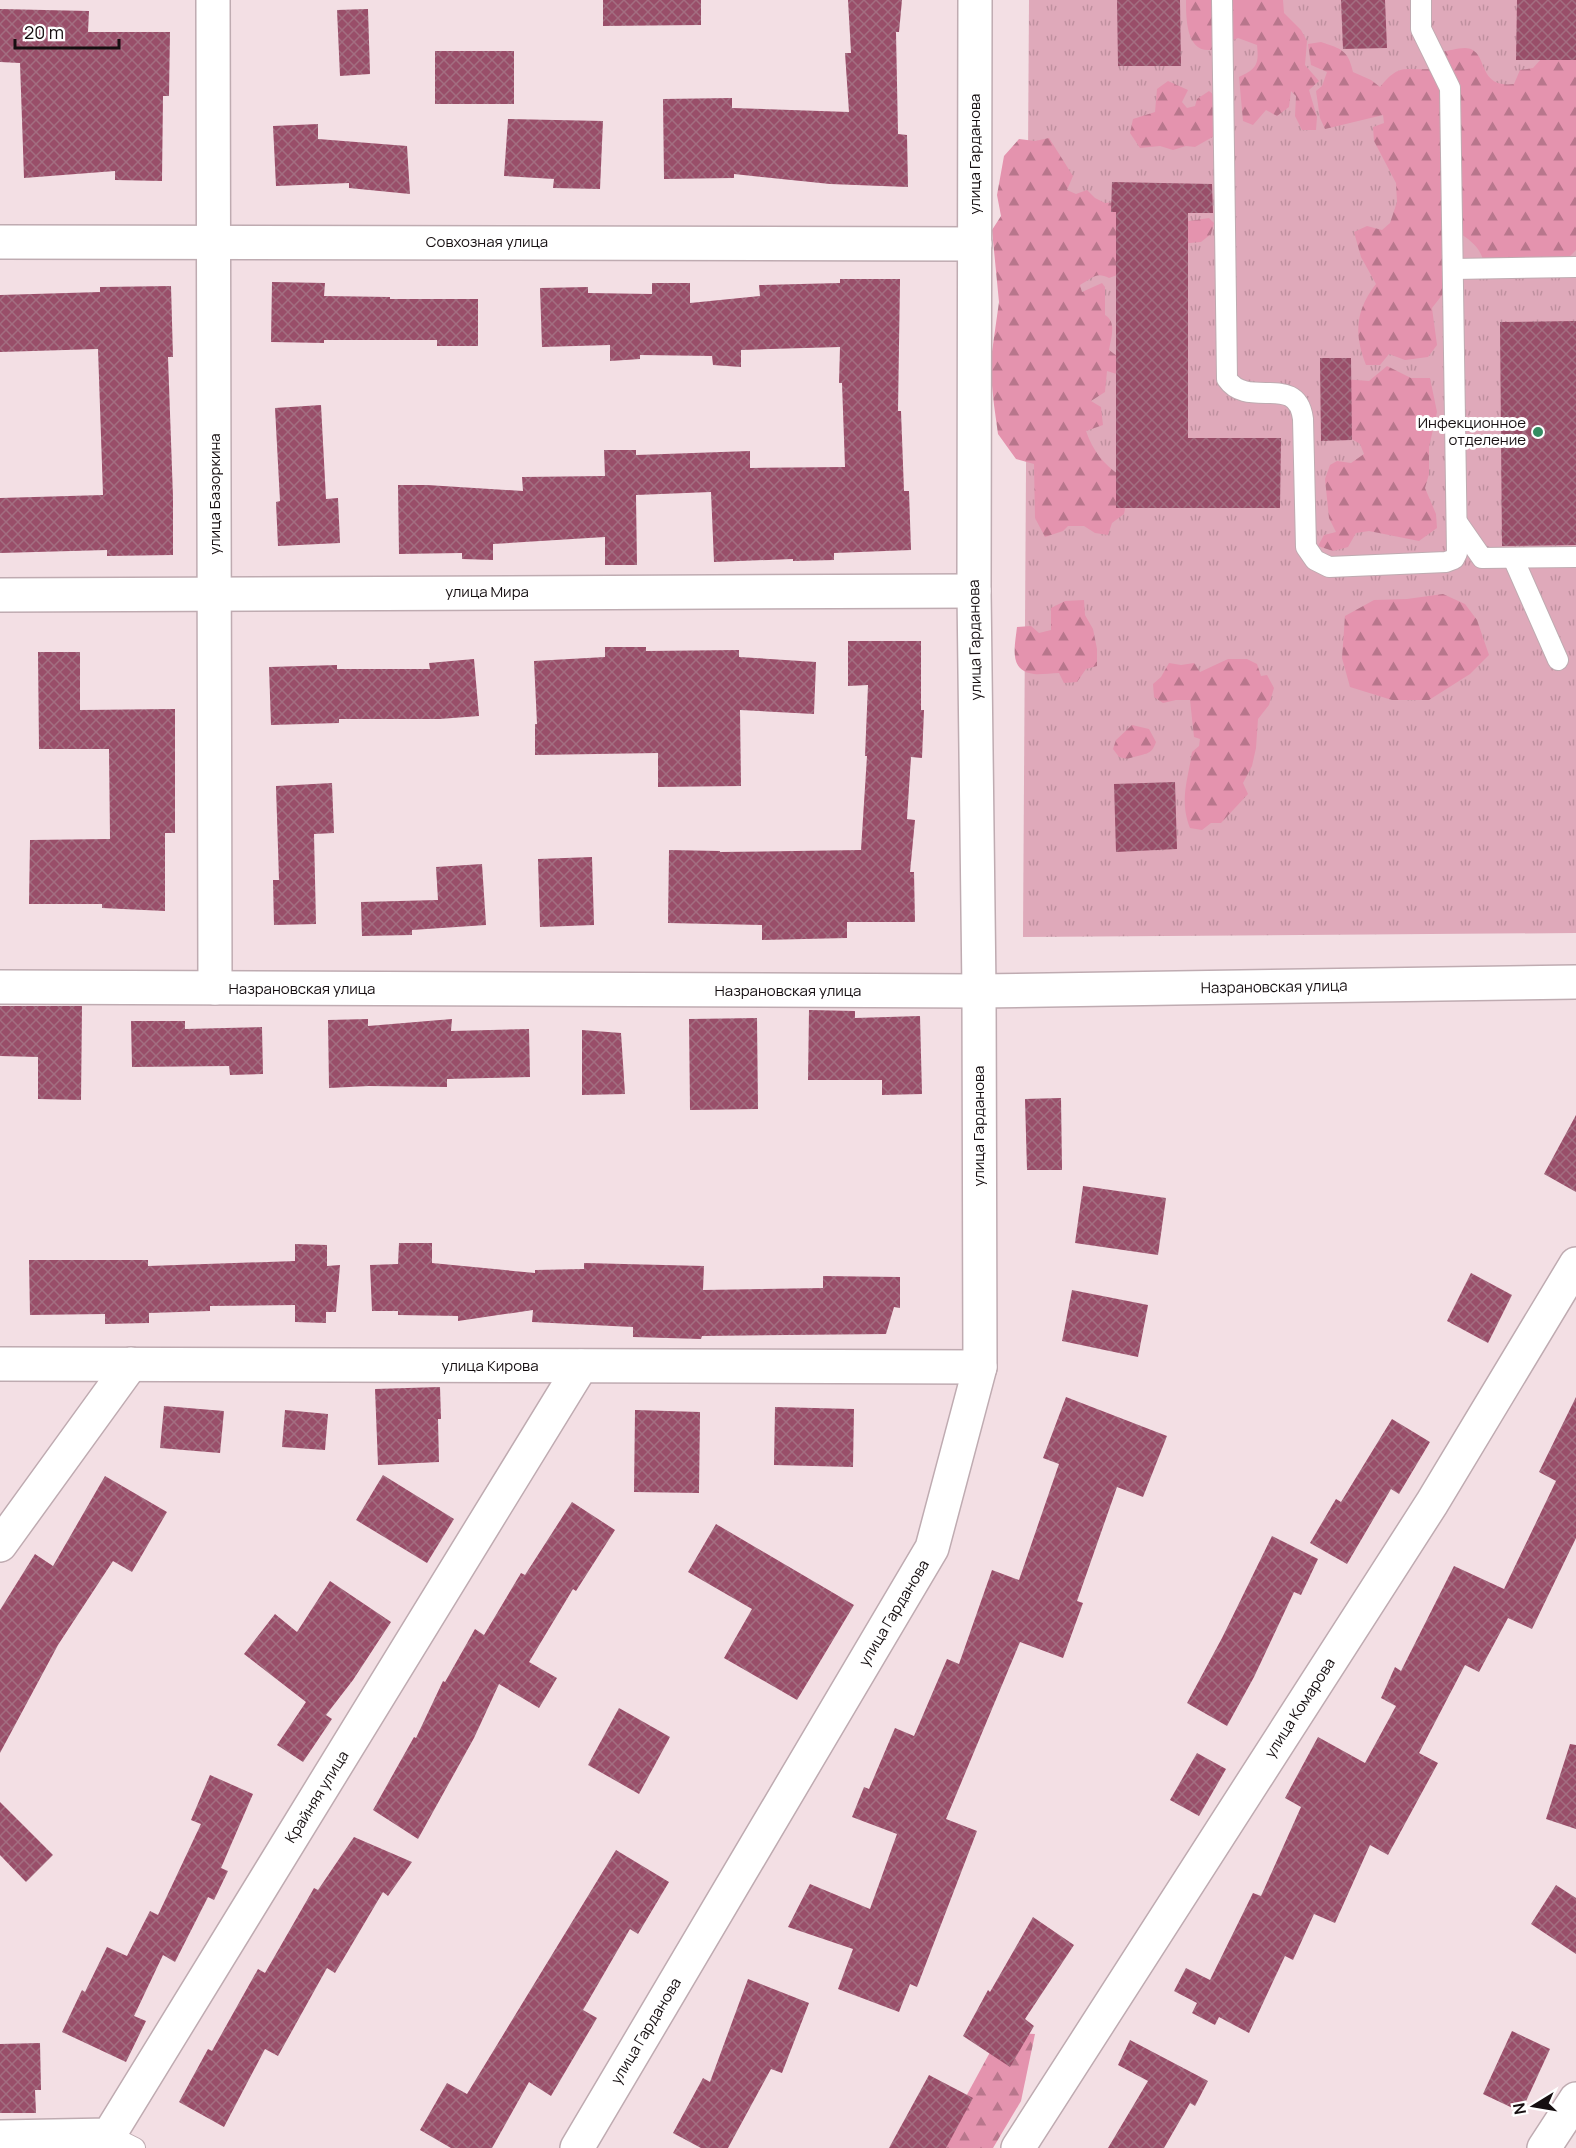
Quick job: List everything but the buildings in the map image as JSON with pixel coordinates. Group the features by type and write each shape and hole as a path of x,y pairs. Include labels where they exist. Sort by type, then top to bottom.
{"street":[{"name":"улица Базоркина","path":"213,0 215,988"},
{"name":"улица Гарданова","path":"577,2148 932,1548 980,1367 979,992 974,591 975,0"},
{"name":"Совхозная улица","path":"0,242 975,244"},
{"name":"улица Мира","path":"0,595 974,591"},
{"name":"Назрановская улица","path":"0,987 979,992 1576,982"},
{"name":"улица Комарова","path":"1018,2148 1432,1503 1576,1264"},
{"name":"улица Кирова","path":"0,1364 980,1367"},
{"path":"0,1545 131,1364"},
{"name":"Крайняя улица","path":"0,2137 122,2141 581,1366"},
{"path":"1544,2148 1576,2099"}],"lane":[{"path":"1222,0 1227,379 1230,384 1243,392 1288,395 1297,400 1302,409 1306,547 1315,560 1329,567 1450,562 1457,553 1450,88 1421,28 1421,0"},
{"path":"1453,269 1576,267"},
{"path":"1457,522 1482,558 1576,557"},
{"path":"1513,558 1558,660"}],"green space":[{"path":"1029,0 1576,0 1576,933 1023,937"},
{"path":"1186,0 1283,0 1284,13 1301,30 1307,41 1305,65 1319,81 1309,90 1317,117 1316,130 1302,130 1295,116 1296,96 1291,91 1289,107 1277,116 1266,110 1253,125 1243,121 1239,77 1256,65 1257,45 1238,38 1216,49 1206,50 1199,47 1190,35 1186,17"},
{"path":"1321,42 1343,51 1349,59 1353,72 1380,87 1398,71 1433,69 1441,52 1456,49 1473,50 1493,81 1514,84 1520,70 1533,68 1542,58 1576,49 1576,250 1566,260 1486,271 1478,249 1461,234 1446,290 1432,308 1437,345 1428,357 1405,360 1389,354 1380,365 1366,365 1362,354 1358,333 1360,313 1376,284 1361,257 1354,232 1367,226 1382,230 1390,223 1397,202 1396,183 1374,141 1373,127 1384,123 1383,115 1325,129 1320,118 1316,91 1322,86 1327,72 1311,65 1308,44"},
{"path":"1168,81 1188,90 1182,102 1187,108 1195,106 1197,99 1209,91 1232,109 1216,135 1195,147 1186,146 1173,150 1160,146 1140,148 1130,133 1133,119 1155,112 1157,89"},
{"path":"1049,138 1073,176 1067,190 1076,194 1087,190 1095,198 1105,203 1118,202 1176,223 1209,218 1214,223 1211,234 1201,242 1178,244 1120,274 1109,278 1097,276 1080,285 1082,292 1102,283 1105,287 1105,315 1112,326 1109,350 1125,362 1123,376 1107,371 1105,392 1091,401 1101,407 1103,425 1086,431 1099,456 1121,476 1126,503 1124,514 1112,523 1108,535 1095,533 1084,526 1068,526 1063,531 1045,537 1035,518 1034,464 1016,459 998,434 990,366 999,302 992,230 1001,216 997,195 1004,156 1019,139 1035,141"},
{"path":"1387,366 1411,378 1430,378 1437,412 1429,447 1429,474 1425,488 1436,514 1437,528 1419,541 1369,531 1356,533 1348,547 1333,551 1318,546 1324,535 1336,532 1329,518 1325,479 1330,465 1337,461 1351,463 1364,454 1360,444 1342,433 1343,379 1369,381"},
{"path":"1443,594 1465,604 1477,620 1489,655 1470,674 1429,700 1392,700 1350,687 1342,658 1345,616 1374,600 1407,599"},
{"path":"1084,600 1085,615 1093,629 1097,649 1097,666 1086,669 1077,682 1064,683 1059,673 1034,674 1020,668 1015,656 1017,627 1031,626 1039,633 1051,630 1051,608 1065,601"},
{"path":"1228,659 1247,659 1257,664 1261,676 1267,675 1274,688 1269,705 1258,719 1252,766 1243,783 1248,794 1221,823 1211,823 1202,830 1190,828 1185,808 1185,790 1192,752 1199,746 1200,739 1194,737 1190,700 1163,703 1154,697 1153,684 1161,677 1169,663 1181,665 1194,663 1200,672"},
{"path":"1132,725 1149,729 1156,742 1155,746 1145,754 1129,758 1119,757 1113,749 1116,740"},
{"path":"1001,2032 1035,2034 1021,2101 993,2148 938,2148"}],"place":[{"name":"Инфекционное отделение","path":"1538,432"}]}
